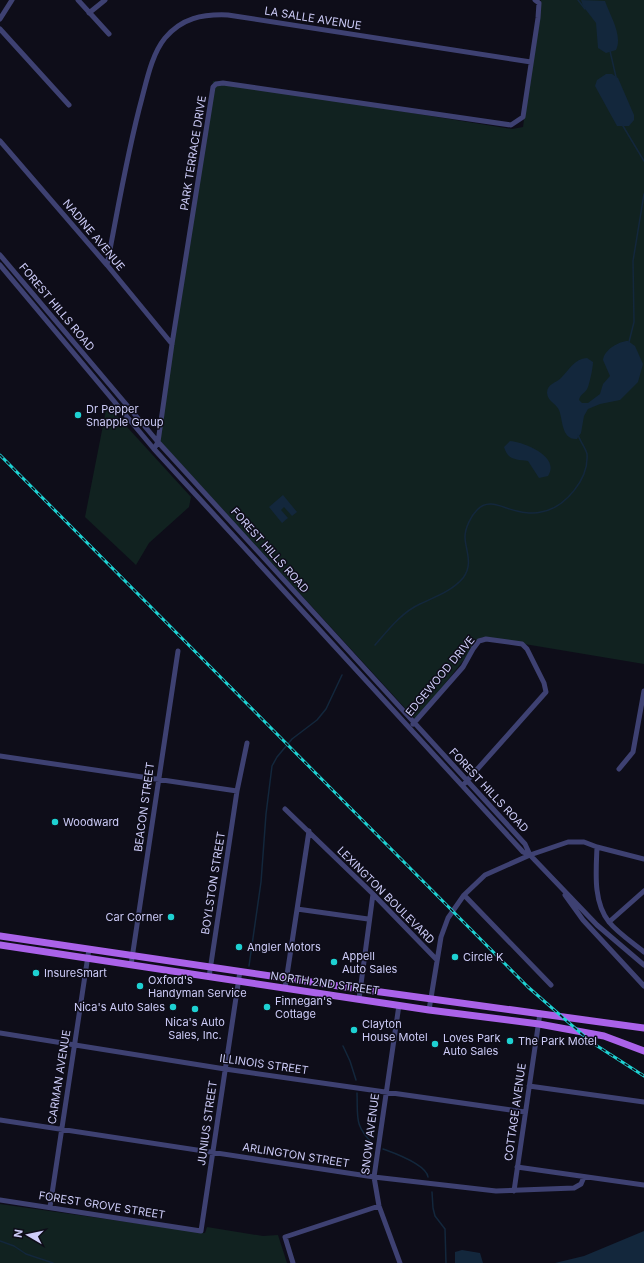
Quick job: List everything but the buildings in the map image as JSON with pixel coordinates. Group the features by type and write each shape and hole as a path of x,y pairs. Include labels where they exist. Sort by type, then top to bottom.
{"main road":[{"name":"NORTH 2ND STREET","path":"0,936 359,989 644,1028"},
{"name":"NORTH 2ND STREET","path":"0,946 429,1010 538,1024 604,1036 644,1051"}],"street":[{"path":"0,18 12,0"},
{"path":"78,0 109,34"},
{"path":"90,14 105,0"},
{"path":"531,62 539,3 535,0"},
{"name":"LA SALLE AVENUE","path":"107,265 130,144 153,60 164,40 174,29 187,20 207,14 228,16 531,62"},
{"path":"0,29 69,105"},
{"name":"PARK TERRACE DRIVE","path":"154,449 158,442 213,87 216,84 223,83 511,125 523,117 531,62"},
{"name":"NADINE AVENUE","path":"0,141 107,265 172,344"},
{"name":"FOREST HILLS ROAD","path":"0,255 158,442 525,844 530,855 597,925 644,965"},
{"name":"FOREST HILLS ROAD","path":"0,265 154,449 522,852 530,855"},
{"path":"19,288 24,284"},
{"path":"92,375 96,369"},
{"path":"226,527 230,521"},
{"path":"251,554 256,549"},
{"name":"EDGEWOOD DRIVE","path":"410,728 463,667 479,641 486,639 516,642 522,644 527,649 544,683 546,692 462,786"},
{"name":"BEACON STREET","path":"131,965 178,651"},
{"path":"619,769 633,752 644,691"},
{"name":"BOYLSTON STREET","path":"209,977 237,791 247,743"},
{"path":"0,756 237,791"},
{"name":"LEXINGTON BOULEVARD","path":"285,809 373,894 436,959 429,1010"},
{"path":"285,988 308,831"},
{"path":"436,959 441,937 448,918 464,895 486,875 530,855 568,842 584,842 644,860"},
{"path":"597,847 596,867 599,906 609,922 644,952"},
{"name":"FOREST HILLS ROAD","path":"550,875 583,920 644,986"},
{"path":"609,922 644,891"},
{"path":"359,999 368,919 373,894"},
{"path":"464,895 552,985"},
{"path":"297,909 368,919"},
{"name":"CARMAN AVENUE","path":"50,1207 89,949"},
{"name":"JUNIUS STREET","path":"201,1231 240,971"},
{"name":"SNOW AVENUE","path":"399,1005 374,1177 380,1206 400,1263"},
{"name":"COTTAGE AVENUE","path":"514,1191 540,1013"},
{"name":"ILLINOIS STREET","path":"0,1033 225,1069 525,1112"},
{"path":"529,1086 644,1102"},
{"name":"ARLINGTON STREET","path":"0,1120 213,1151 374,1177 496,1192 574,1188 581,1184 584,1177"},
{"path":"517,1167 644,1185"},
{"name":"FOREST GROVE STREET","path":"0,1200 201,1231"},
{"path":"293,1263 285,1237 380,1206"}],"shaded area":[{"path":"541,0 644,0 644,664 482,637 416,720 159,440 213,81 512,129 523,127"},
{"path":"107,405 191,497 189,507 149,543 136,565 85,517"},
{"path":"0,1204 205,1233 207,1227 263,1236 278,1235 287,1263 0,1263"}],"water":[{"path":"581,0 605,1 617,32 618,44 616,50 606,53 598,48 596,23 583,6"},
{"path":"606,74 612,74 618,78 634,115 634,120 629,126 617,126 595,86 597,80"},
{"path":"628,341 635,346 643,364 638,382 620,400 600,404 588,409 584,416 581,433 577,439 568,436 565,433 559,410 548,396 548,388 561,378 575,362 587,358 593,362 592,371 588,387 579,400 582,403 588,403 600,394 603,384 610,376 603,360 604,356 616,344"},
{"path":"510,441 531,447 545,456 551,469 548,476 539,478 528,461 510,457 504,447"},
{"path":"283,495 297,512 292,516 284,507 281,510 288,518 282,523 269,507"},
{"path":"644,1231 644,1263 555,1263 584,1256"},
{"path":"462,1250 480,1253 483,1263 455,1263 455,1252"}],"waterway":[{"path":"578,0 585,9"},
{"path":"610,51 616,77"},
{"path":"623,126 644,161"},
{"path":"629,342 634,322 633,261 644,194"},
{"path":"375,645 396,622 413,607 449,590 463,578 468,567 465,542 466,530 473,515 482,506 492,504 520,512 536,513 559,505 574,491 580,482 587,464 587,454 578,435"},
{"path":"249,966 261,882 266,814 272,766 277,757 292,739 317,720 326,709 342,675"},
{"path":"343,1046 356,1080"},
{"path":"357,1093 358,1121 363,1132 373,1144"},
{"path":"383,1149 416,1163 426,1172 428,1177"},
{"path":"432,1192 435,1216 445,1229 446,1263"},
{"path":"0,1241 14,1246 26,1254 53,1263"}],"railway":[{"path":"0,455 528,987 591,1042 644,1076"}],"place":[{"name":"Dr Pepper Snapple Group","path":"78,415"},
{"name":"Woodward","path":"55,822"},
{"name":"Car Corner","path":"171,917"},
{"name":"Angler Motors","path":"239,947"},
{"name":"Circle K","path":"455,957"},
{"name":"Appell Auto Sales","path":"334,962"},
{"name":"InsureSmart","path":"36,973"},
{"name":"Oxford's Handyman Service","path":"140,986"},
{"name":"Nica's Auto Sales","path":"173,1007"},
{"name":"Finnegan's Cottage","path":"267,1007"},
{"name":"Nica's Auto Sales, Inc.","path":"195,1009"},
{"name":"Clayton House Motel","path":"354,1030"},
{"name":"The Park Motel","path":"510,1041"},
{"name":"Loves Park Auto Sales","path":"435,1044"}]}
